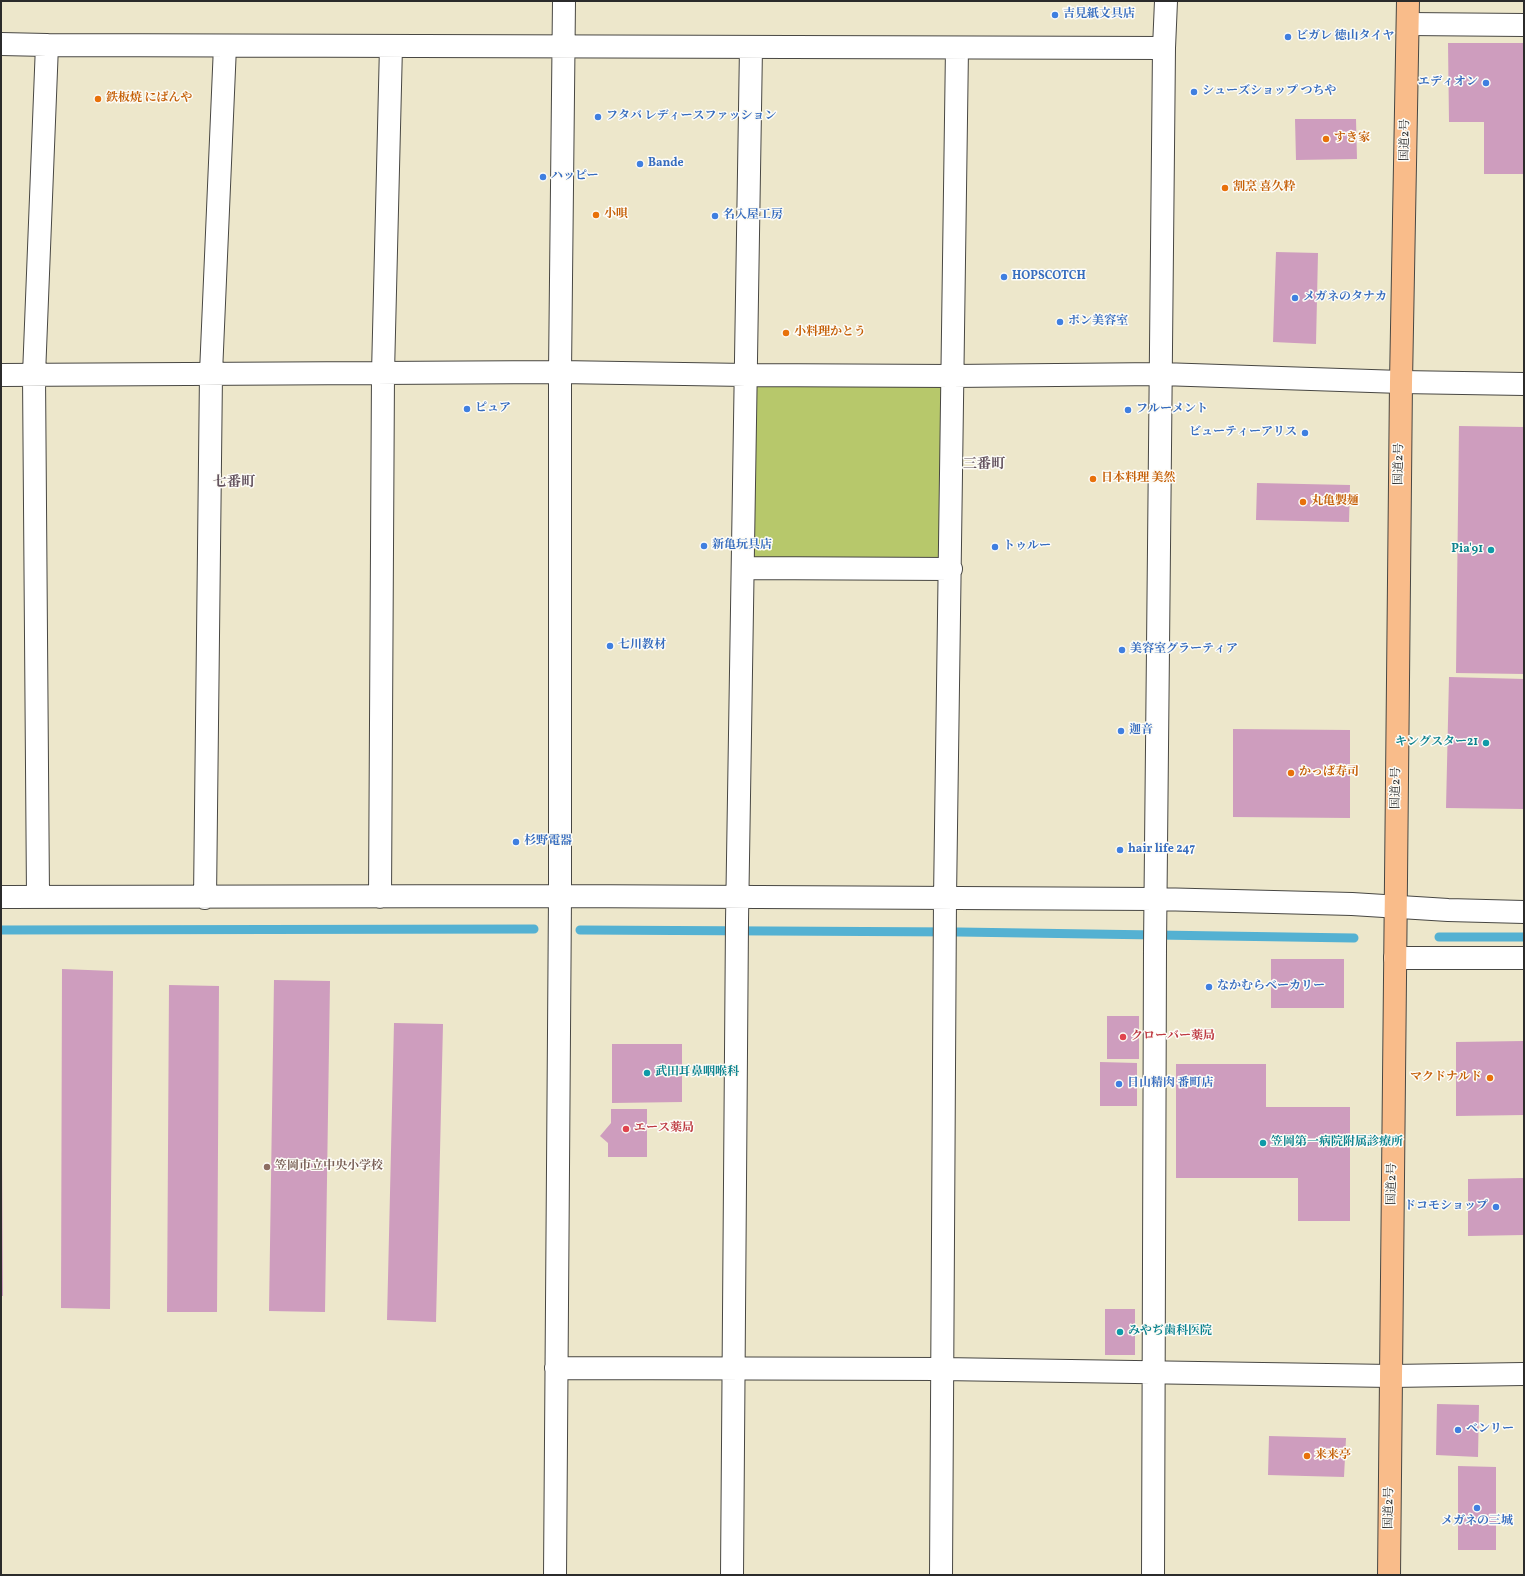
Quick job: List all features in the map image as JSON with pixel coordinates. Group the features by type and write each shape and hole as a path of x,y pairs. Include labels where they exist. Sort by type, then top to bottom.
{"highway":[{"name":"国道2号","path":"1389,1575 1401,382 1408,1"}],"street":[{"path":"555,1575 560,896 560,372 564,1"},
{"path":"1152,1575 1155,947 1164,48 1166,1"},
{"path":"1408,24 1524,25"},
{"path":"1,44 225,46 1164,48"},
{"path":"38,897 34,375 47,45"},
{"path":"205,898 211,373 225,46"},
{"path":"380,897 383,373 391,46"},
{"path":"732,1575 732,1368 737,932 751,47"},
{"path":"941,1575 946,898 957,48"},
{"path":"1,375 560,372 952,376 1161,374 1401,382 1524,384"},
{"path":"743,568 951,570"},
{"path":"1,897 205,898 738,896 1156,899 1352,904 1448,910 1524,912"},
{"path":"1395,958 1524,958"},
{"path":"556,1368 942,1368 1391,1376 1524,1374"}],"green space":[{"path":"746,375 952,376 951,569 743,568"}],"building":[{"name":"エディオン","path":"1448,43 1524,43 1524,174 1484,174 1484,122 1449,122"},
{"name":"すき家","path":"1295,119 1356,119 1357,159 1296,160"},
{"name":"メガネのタナカ","path":"1276,252 1318,253 1316,344 1273,342"},
{"name":"Pia'91","path":"1459,426 1524,427 1524,674 1456,673"},
{"name":"丸亀製麺","path":"1257,483 1350,485 1349,522 1256,520"},
{"name":"キングスター21","path":"1449,677 1524,679 1524,809 1446,808"},
{"name":"かっぱ寿司","path":"1233,729 1350,730 1350,818 1233,817"},
{"path":"1271,959 1344,959 1344,1008 1271,1008"},
{"path":"62,969 113,971 110,1309 61,1308"},
{"path":"274,980 330,981 325,1312 269,1311"},
{"path":"169,985 219,986 217,1312 167,1312"},
{"name":"クローバー薬局","path":"1107,1016 1139,1016 1139,1059 1107,1059"},
{"path":"394,1023 443,1024 436,1322 387,1320"},
{"name":"マクドナルド","path":"1524,1041 1524,1115 1456,1116 1456,1042"},
{"name":"武田耳鼻咽喉科","path":"612,1044 682,1044 682,1102 612,1103"},
{"name":"日山精肉 番町店","path":"1100,1062 1137,1063 1137,1106 1100,1106"},
{"name":"笠岡第一病院附属診療所","path":"1176,1064 1266,1064 1266,1107 1350,1107 1350,1221 1298,1221 1298,1178 1176,1178"},
{"name":"エース薬局","path":"611,1109 647,1109 647,1157 608,1157 608,1143 600,1136 611,1123"},
{"path":"2,1149 3,1296 1,1296"},
{"name":"ドコモショップ","path":"1524,1178 1524,1235 1468,1236 1468,1179"},
{"name":"みやぢ歯科医院","path":"1105,1309 1135,1309 1135,1355 1105,1355"},
{"name":"ベンリー","path":"1437,1404 1479,1405 1478,1457 1436,1455"},
{"name":"来来亭","path":"1269,1436 1346,1438 1344,1477 1268,1475"},
{"name":"メガネの三城","path":"1458,1466 1496,1467 1496,1550 1458,1550"}],"waterway":[{"path":"1,930 534,929"},
{"path":"580,930 959,932 1354,938"},
{"path":"1439,937 1524,937"}],"place":[{"name":"吉見紙文具店","path":"1055,15"},
{"name":"ビガレ 徳山タイヤ","path":"1288,37"},
{"name":"エディオン","path":"1486,83"},
{"name":"シューズショップ つちや","path":"1194,92"},
{"name":"鉄板焼 にばんや","path":"98,99"},
{"name":"フタバ レディースファッション","path":"598,117"},
{"name":"すき家","path":"1326,139"},
{"name":"Bande","path":"640,164"},
{"name":"ハッピー","path":"543,177"},
{"name":"割烹 喜久粋","path":"1225,188"},
{"name":"小唄","path":"596,215"},
{"name":"名入屋工房","path":"715,216"},
{"name":"HOPSCOTCH","path":"1004,277"},
{"name":"メガネのタナカ","path":"1295,298"},
{"name":"ボン美容室","path":"1060,322"},
{"name":"小料理かとう","path":"786,333"},
{"name":"ピュア","path":"467,409"},
{"name":"フルーメント","path":"1128,410"},
{"name":"ビューティーアリス","path":"1305,433"},
{"name":"日本料理 美然","path":"1093,479"},
{"name":"丸亀製麺","path":"1303,502"},
{"name":"新亀玩具店","path":"704,546"},
{"name":"トゥルー","path":"995,547"},
{"name":"Pia'91","path":"1491,550"},
{"name":"七川教材","path":"610,646"},
{"name":"美容室グラーティア","path":"1122,650"},
{"name":"迦音","path":"1121,731"},
{"name":"キングスター21","path":"1486,743"},
{"name":"かっぱ寿司","path":"1291,773"},
{"name":"杉野電器","path":"516,842"},
{"name":"hair life 247","path":"1120,850"},
{"name":"なかむらベーカリー","path":"1209,987"},
{"name":"クローバー薬局","path":"1123,1037"},
{"name":"武田耳鼻咽喉科","path":"647,1073"},
{"name":"マクドナルド","path":"1490,1078"},
{"name":"日山精肉 番町店","path":"1119,1084"},
{"name":"エース薬局","path":"626,1129"},
{"name":"笠岡第一病院附属診療所","path":"1263,1143"},
{"name":"笠岡市立中央小学校","path":"267,1167"},
{"name":"ドコモショップ","path":"1496,1207"},
{"name":"みやぢ歯科医院","path":"1120,1332"},
{"name":"ベンリー","path":"1458,1430"},
{"name":"来来亭","path":"1307,1456"},
{"name":"メガネの三城","path":"1477,1508"}],"district":[{"name":"三番町","path":"984,465"},
{"name":"七番町","path":"234,483"}]}
